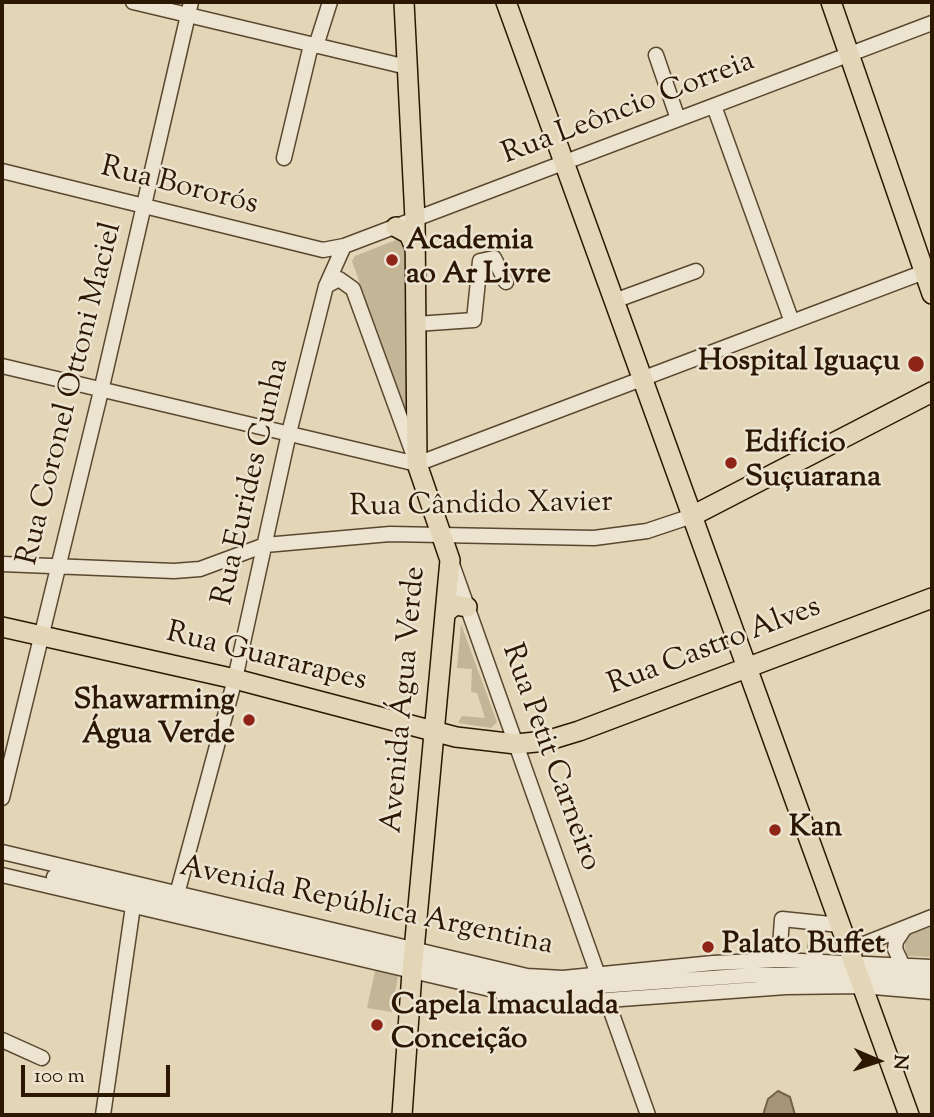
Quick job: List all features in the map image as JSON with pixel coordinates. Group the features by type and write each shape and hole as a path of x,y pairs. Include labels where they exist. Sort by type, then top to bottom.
{"main road":[{"name":"Avenida Água Verde","path":"402,1115 413,961 450,560 416,464 415,219 404,2"},
{"path":"506,2 909,1115"},
{"path":"831,2 928,271 932,294"},
{"path":"396,227 409,234 415,248"},
{"name":"Rua Cândido Xavier","path":"692,516 932,392"},
{"name":"Rua Castro Alves","path":"516,744 562,736 932,598"},
{"path":"445,613 455,605 467,607"},
{"name":"Rua Guararapes","path":"2,627 235,679 434,732 516,744"}],"street":[{"path":"133,2 189,8 314,45 407,67"},
{"path":"284,158 314,45 330,2"},
{"name":"Rua Coronel Ottoni Maciel","path":"2,798 101,391 189,8"},
{"name":"Rua Leôncio Correia","path":"344,246 932,23"},
{"path":"656,55 678,119"},
{"path":"713,106 792,322"},
{"name":"Rua Bororós","path":"2,172 323,250 344,246"},
{"name":"Rua Eurides Cunha","path":"177,894 235,679 289,433 326,286 344,246"},
{"path":"416,324 474,320 480,261 494,258 506,282"},
{"path":"614,301 696,271"},
{"path":"2,366 416,464 928,271"},
{"path":"326,286 339,279 353,289 416,464"},
{"name":"Rua Cândido Xavier","path":"2,564 187,570 265,545 390,534 442,537 613,537 647,531 692,516"},
{"name":"Rua Petit Carneiro","path":"450,560 598,975"},
{"name":"Avenida República Argentina","path":"2,852 177,894 413,961 532,1000 607,1000 786,987 856,968 902,964 932,967"},
{"path":"2,865 519,985 556,989 856,968 932,980"},
{"name":"Avenida República Argentina","path":"2,875 133,906 413,961 527,976 598,975 713,963 815,961 856,968 932,992"},
{"path":"103,1115 133,906"},
{"path":"856,968 906,927 932,917"},
{"path":"779,960 782,919 840,925"},
{"path":"815,961 818,923"},
{"path":"902,964 895,949 896,940 906,927"},
{"path":"754,975 786,987"},
{"path":"607,1000 649,1115"},
{"path":"2,1040 42,1058"}],"shaded area":[{"path":"401,238 408,244 406,415 352,261 355,256"},
{"path":"461,624 497,722 491,728 458,723 462,716 485,718 477,693 471,692 472,669 457,668"},
{"path":"931,925 932,957 906,956 904,936"},
{"path":"375,971 398,976 392,1012 367,1008"},
{"path":"778,1091 790,1097 795,1115 763,1115 768,1099"}],"place":[{"name":"Academia ao Ar Livre","path":"392,260"},
{"name":"Hospital Iguaçu","path":"916,364"},
{"name":"Edifício Suçuarana","path":"731,463"},
{"name":"Shawarming Água Verde","path":"249,720"},
{"name":"Kan","path":"775,830"},
{"name":"Palato Buffet","path":"708,947"},
{"name":"Capela Imaculada Conceição","path":"377,1025"}]}
